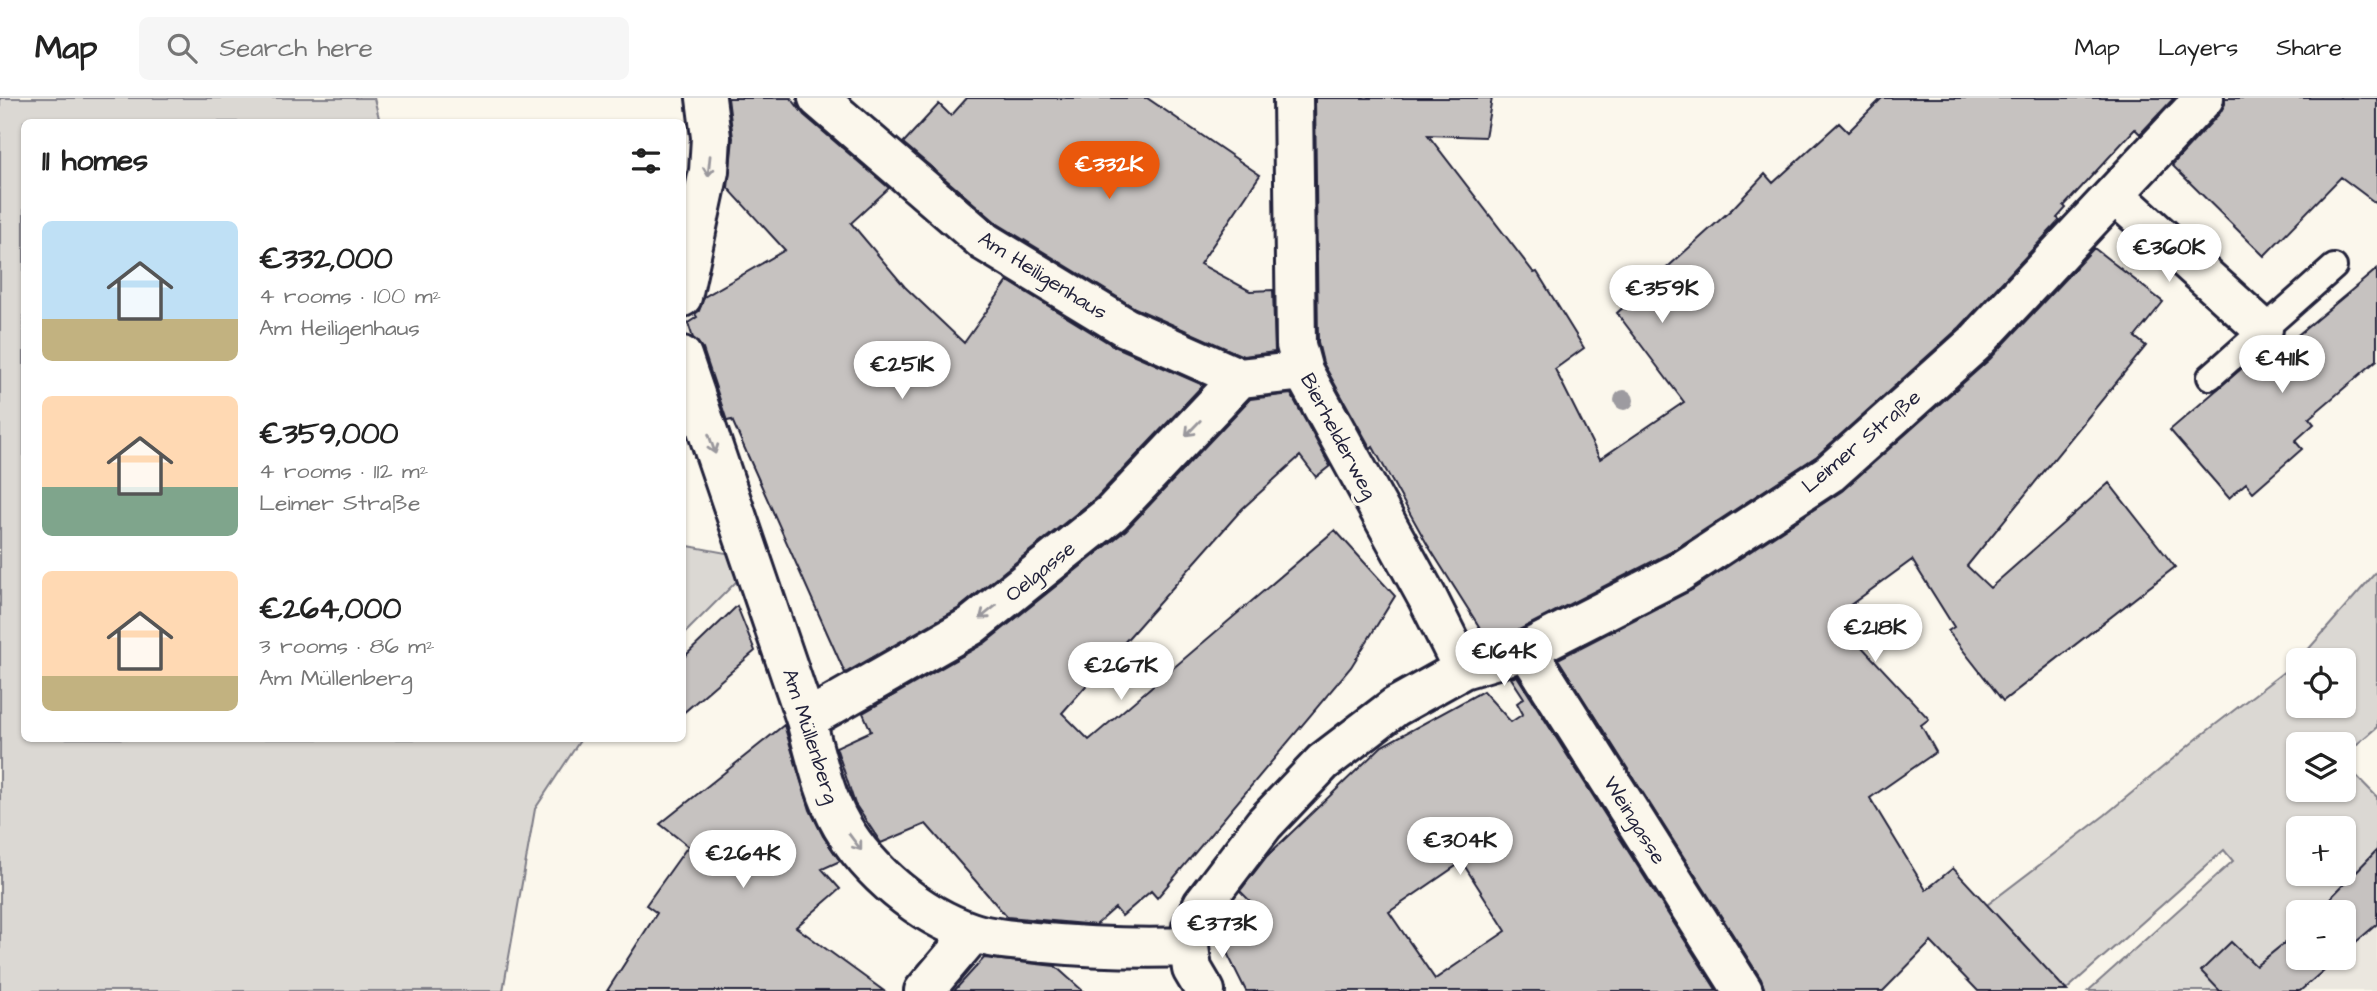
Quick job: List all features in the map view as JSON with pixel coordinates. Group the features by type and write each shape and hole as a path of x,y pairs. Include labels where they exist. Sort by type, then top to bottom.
{"street":[{"path":"686,278 709,171 711,138 706,98"},
{"name":"Am Heiligenhaus","path":"818,98 985,242 1125,327 1240,378"},
{"name":"Bierhelderweg","path":"1293,98 1296,345 1303,371 1427,597 1463,669"},
{"name":"Leimer Straße","path":"1189,947 1192,927 1203,904 1264,824 1324,762 1395,707 1463,669 1527,650 1680,572 1830,472 1975,343 2204,98"},
{"path":"2115,195 2263,329"},
{"name":"Am Müllenberg","path":"686,368 806,720 820,772 842,825 870,862 902,893 933,916 973,933 1077,946 1134,949 1189,947"},
{"path":"1240,378 1303,371"},
{"name":"Oelgasse","path":"806,720 971,626 1112,513 1240,378"},
{"name":"Weingasse","path":"1527,650 1743,991"},
{"path":"924,991 973,933"},
{"path":"1189,947 1192,969 1205,991"}],"lane":[{"path":"2210,377 2334,267"}],"shaded area":[{"path":"0,98 374,98 379,119 21,119 21,742 579,742 535,809 503,991 0,991"},
{"path":"686,546 737,555 743,575 686,632"},
{"path":"2377,571 2377,727 2356,745 2356,732 2286,732 2286,802 2356,802 2356,775 2377,797 2377,850 2356,872 2356,816 2286,816 2286,886 2342,886 2329,900 2286,900 2286,942 2225,991 2088,991 2233,861 2224,850 2066,990 1987,905 2105,815 2286,670 2286,718 2356,718 2356,648 2310,648"},
{"path":"2377,850 2377,991 2225,991 2286,942 2286,970 2356,970 2356,900 2350,900"}],"building":[{"path":"728,98 791,98 804,115 889,188 851,223 905,287 964,343 1008,281 1114,346 1203,385 1097,497 959,608 845,673 732,420 727,421 703,349 693,338 688,323 697,317 695,314 699,311 704,297 785,250 728,188 733,138"},
{"path":"967,98 1147,98 1260,175 1200,264 1250,291 1273,290 1275,352 1243,356 1135,308 998,224 903,143 939,104 951,116"},
{"path":"1315,98 1492,98 1485,137 1428,135 1534,273 1537,272 1584,348 1555,369 1600,459 1684,402 1617,313 1733,208 1765,174 1773,183 1839,123 1848,132 1882,98 2174,98 2140,134 2135,129 2064,206 2066,208 2057,218 2060,220 1960,327 1817,456 1669,553 1519,630 1487,639 1427,544 1323,363 1318,342"},
{"path":"2225,98 2377,98 2377,204 2341,177 2264,256 2172,165 2220,113"},
{"path":"2094,248 2163,302 2135,337 2146,346 1967,566 1990,588 2109,483 2175,567 2003,701 1948,631 1954,627 1912,560 1834,617 1929,719 1921,725 1936,752 1870,798 1926,890 1953,868 2067,991 1978,991 1931,942 1883,991 1765,991 1761,979 1558,659 1692,590 1842,491 1990,359"},
{"path":"2377,269 2377,360 2309,418 2314,424 2295,441 2302,449 2253,492 2246,483 2229,498 2170,430 2255,357 2262,365"},
{"path":"1291,394 1330,466 1316,477 1300,456 1242,509 1062,713 1089,740 1335,530 1395,596 1351,667 1157,898 1151,891 1122,916 1115,908 1096,925 1007,917 926,824 881,843 855,804 836,747 871,731 863,713 985,643 1126,530 1250,399"},
{"path":"737,606 755,651 686,711 686,655"},
{"path":"1517,676 1717,991 1246,991 1228,955 1235,928 1252,903 1240,891 1267,856 1382,746 1483,691 1511,722 1523,714 1517,703 1524,698 1511,678","holes":["1462,862 1506,931 1435,979 1389,912"]},
{"path":"784,725 810,810 840,861 822,869 840,889 796,927 884,991 607,991 657,913 646,905 688,846 660,824"},
{"path":"2377,850 2377,924 2356,942 2356,900 2329,900 2342,886 2356,886 2356,872"},
{"path":"2231,942 2256,966 2286,942 2286,970 2324,970 2300,991 2220,991 2201,971"},
{"path":"984,958 1055,966 1083,991 954,991"}]}
